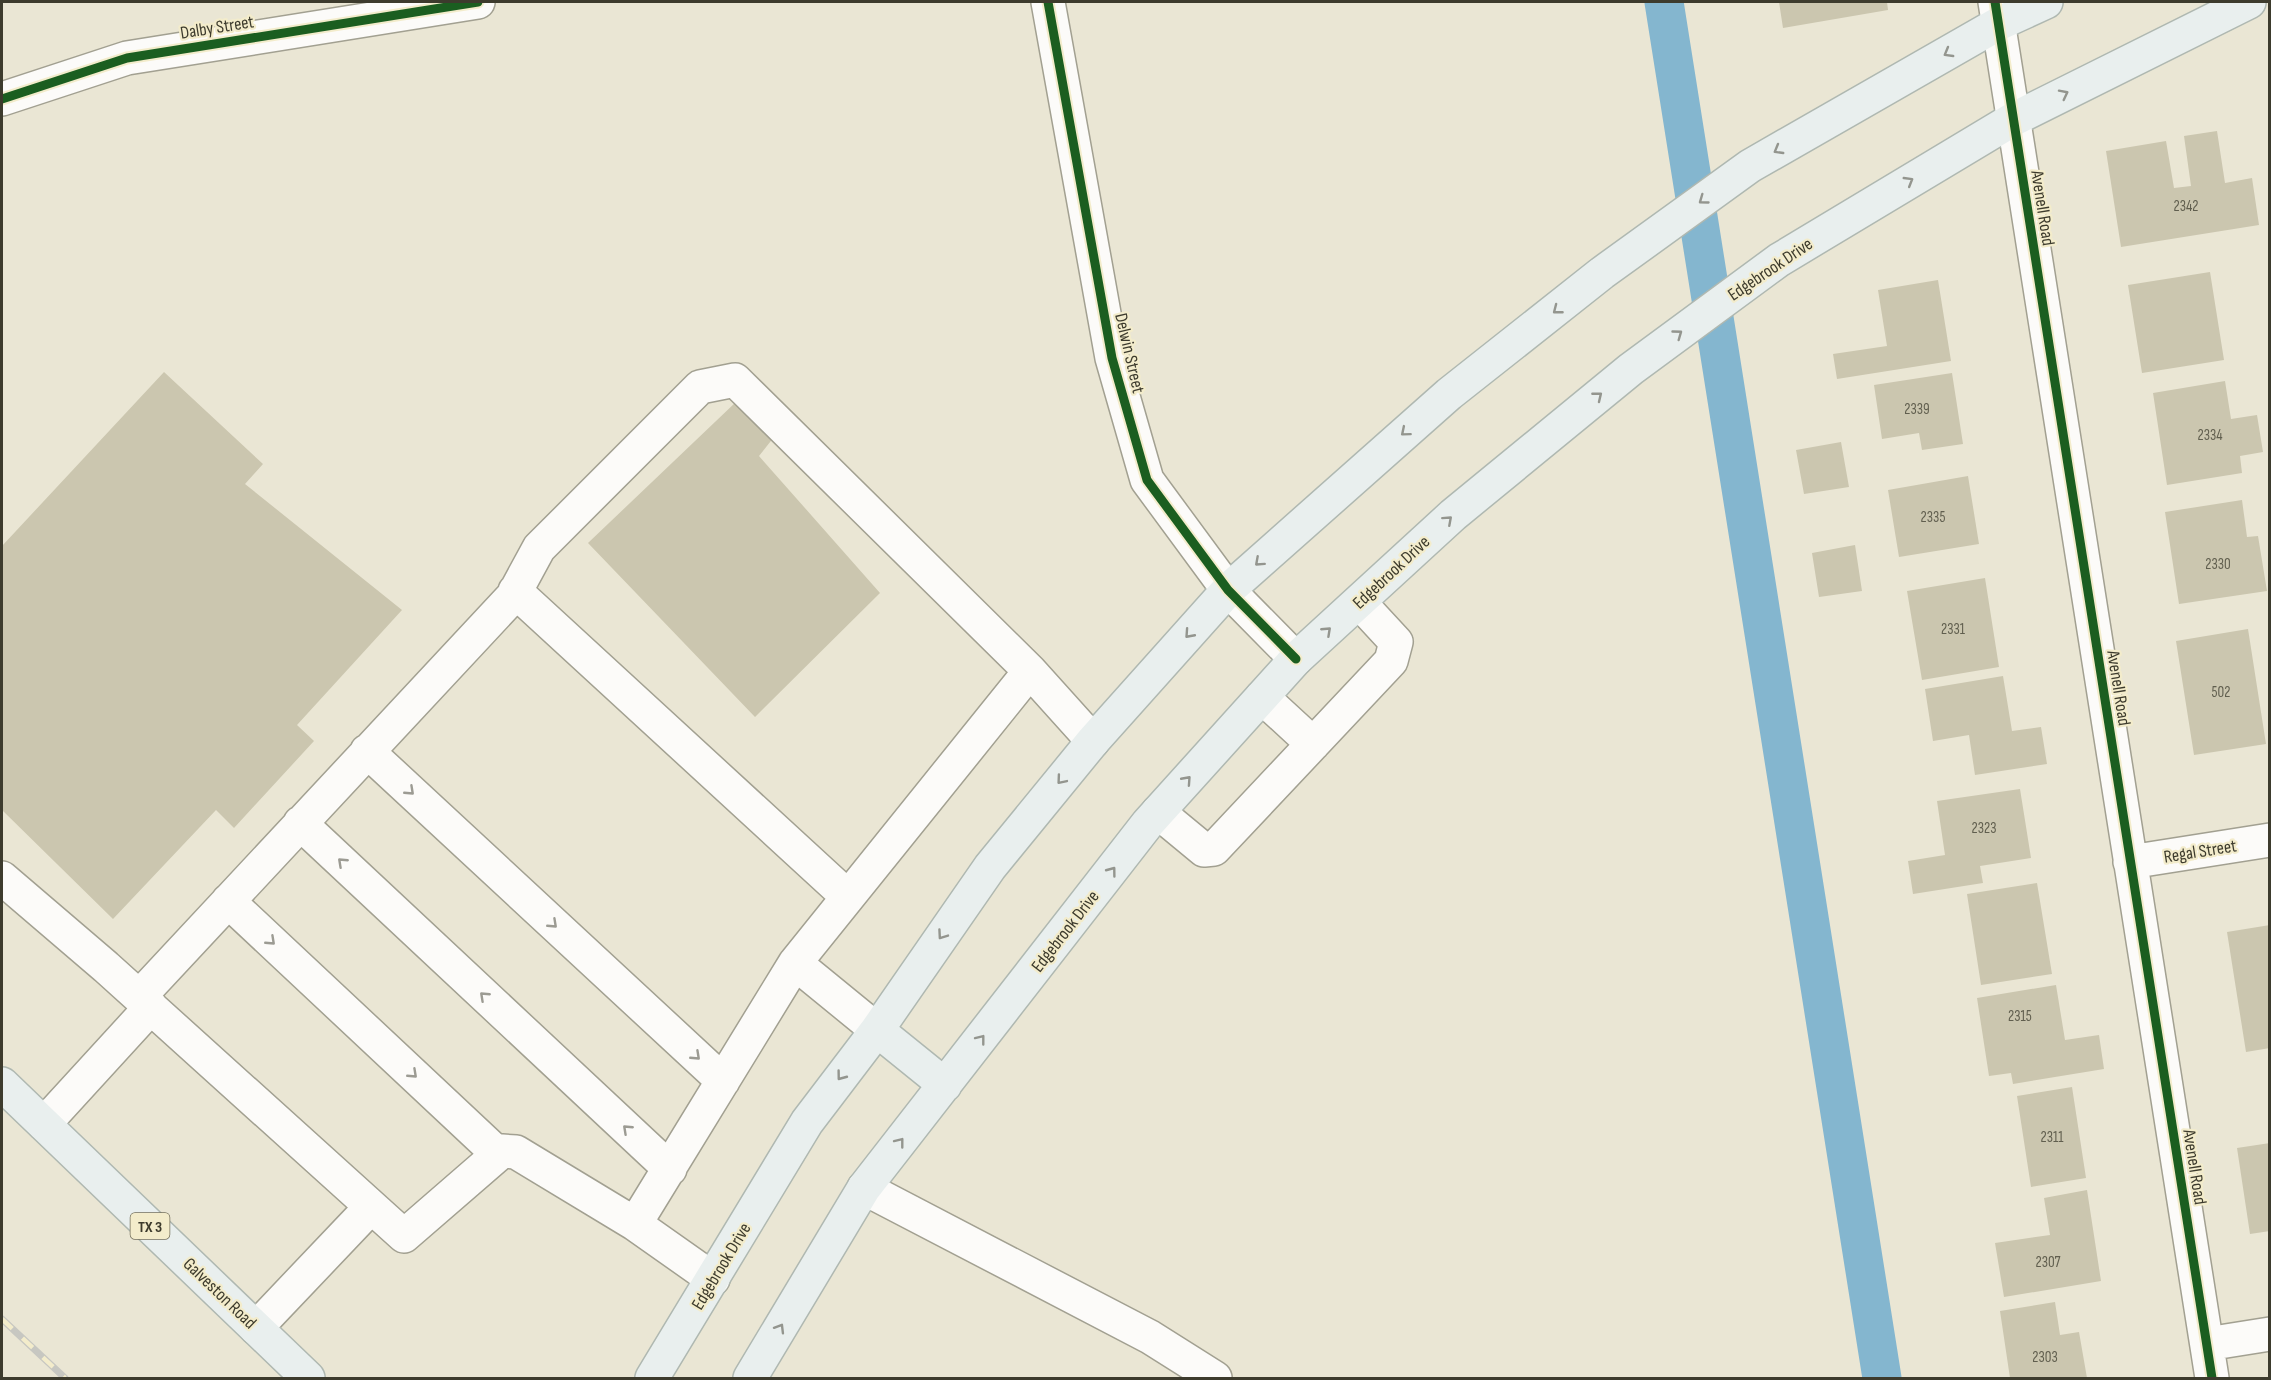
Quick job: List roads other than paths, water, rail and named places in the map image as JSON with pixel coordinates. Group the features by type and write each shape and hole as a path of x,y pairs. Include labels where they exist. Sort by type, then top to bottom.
{"main road":[{"name":"Edgebrook Drive","path":"652,1378 807,1122 876,1030 990,867 1094,741 1228,590 1449,394 1602,273 1750,166 1997,13 2046,2"},
{"name":"Edgebrook Drive","path":"750,1378 864,1188 1158,812 1296,659 1453,515 1631,369 1779,260 2012,120 2249,2"},
{"path":"876,1030 945,1085"},
{"name":"Galveston Road","path":"2,1084 308,1378"}],"street":[{"name":"Dalby Street","path":"2,99 127,58 478,2"},
{"name":"Delwin Street","path":"1048,2 1112,358 1147,480 1228,590 1296,659"},
{"name":"Avenell Road","path":"1997,13 2012,120 2212,1378"},
{"path":"44,1124 228,901 515,591 539,548 700,387 735,380 1030,671 1094,741"},
{"path":"515,591 848,897"},
{"path":"1158,812 1204,850 1214,849 1391,661 1396,642 1359,602"},
{"path":"635,1224 795,963 1030,671"},
{"path":"1262,697 1313,744"},
{"path":"367,751 723,1081"},
{"path":"300,823 669,1169"},
{"name":"Regal Street","path":"2130,862 2270,840"},
{"path":"2,878 145,1002 404,1236 498,1154 502,1151 516,1152 635,1224 713,1279"},
{"path":"228,901 498,1154"},
{"path":"795,963 876,1030"},
{"path":"864,1188 1150,1337 1215,1378"},
{"path":"256,1328 371,1207"},
{"path":"2207,1344 2270,1334"}],"waterway":[{"path":"1664,2 1882,1378"}],"railway":[{"path":"2,1319 65,1378"}]}
